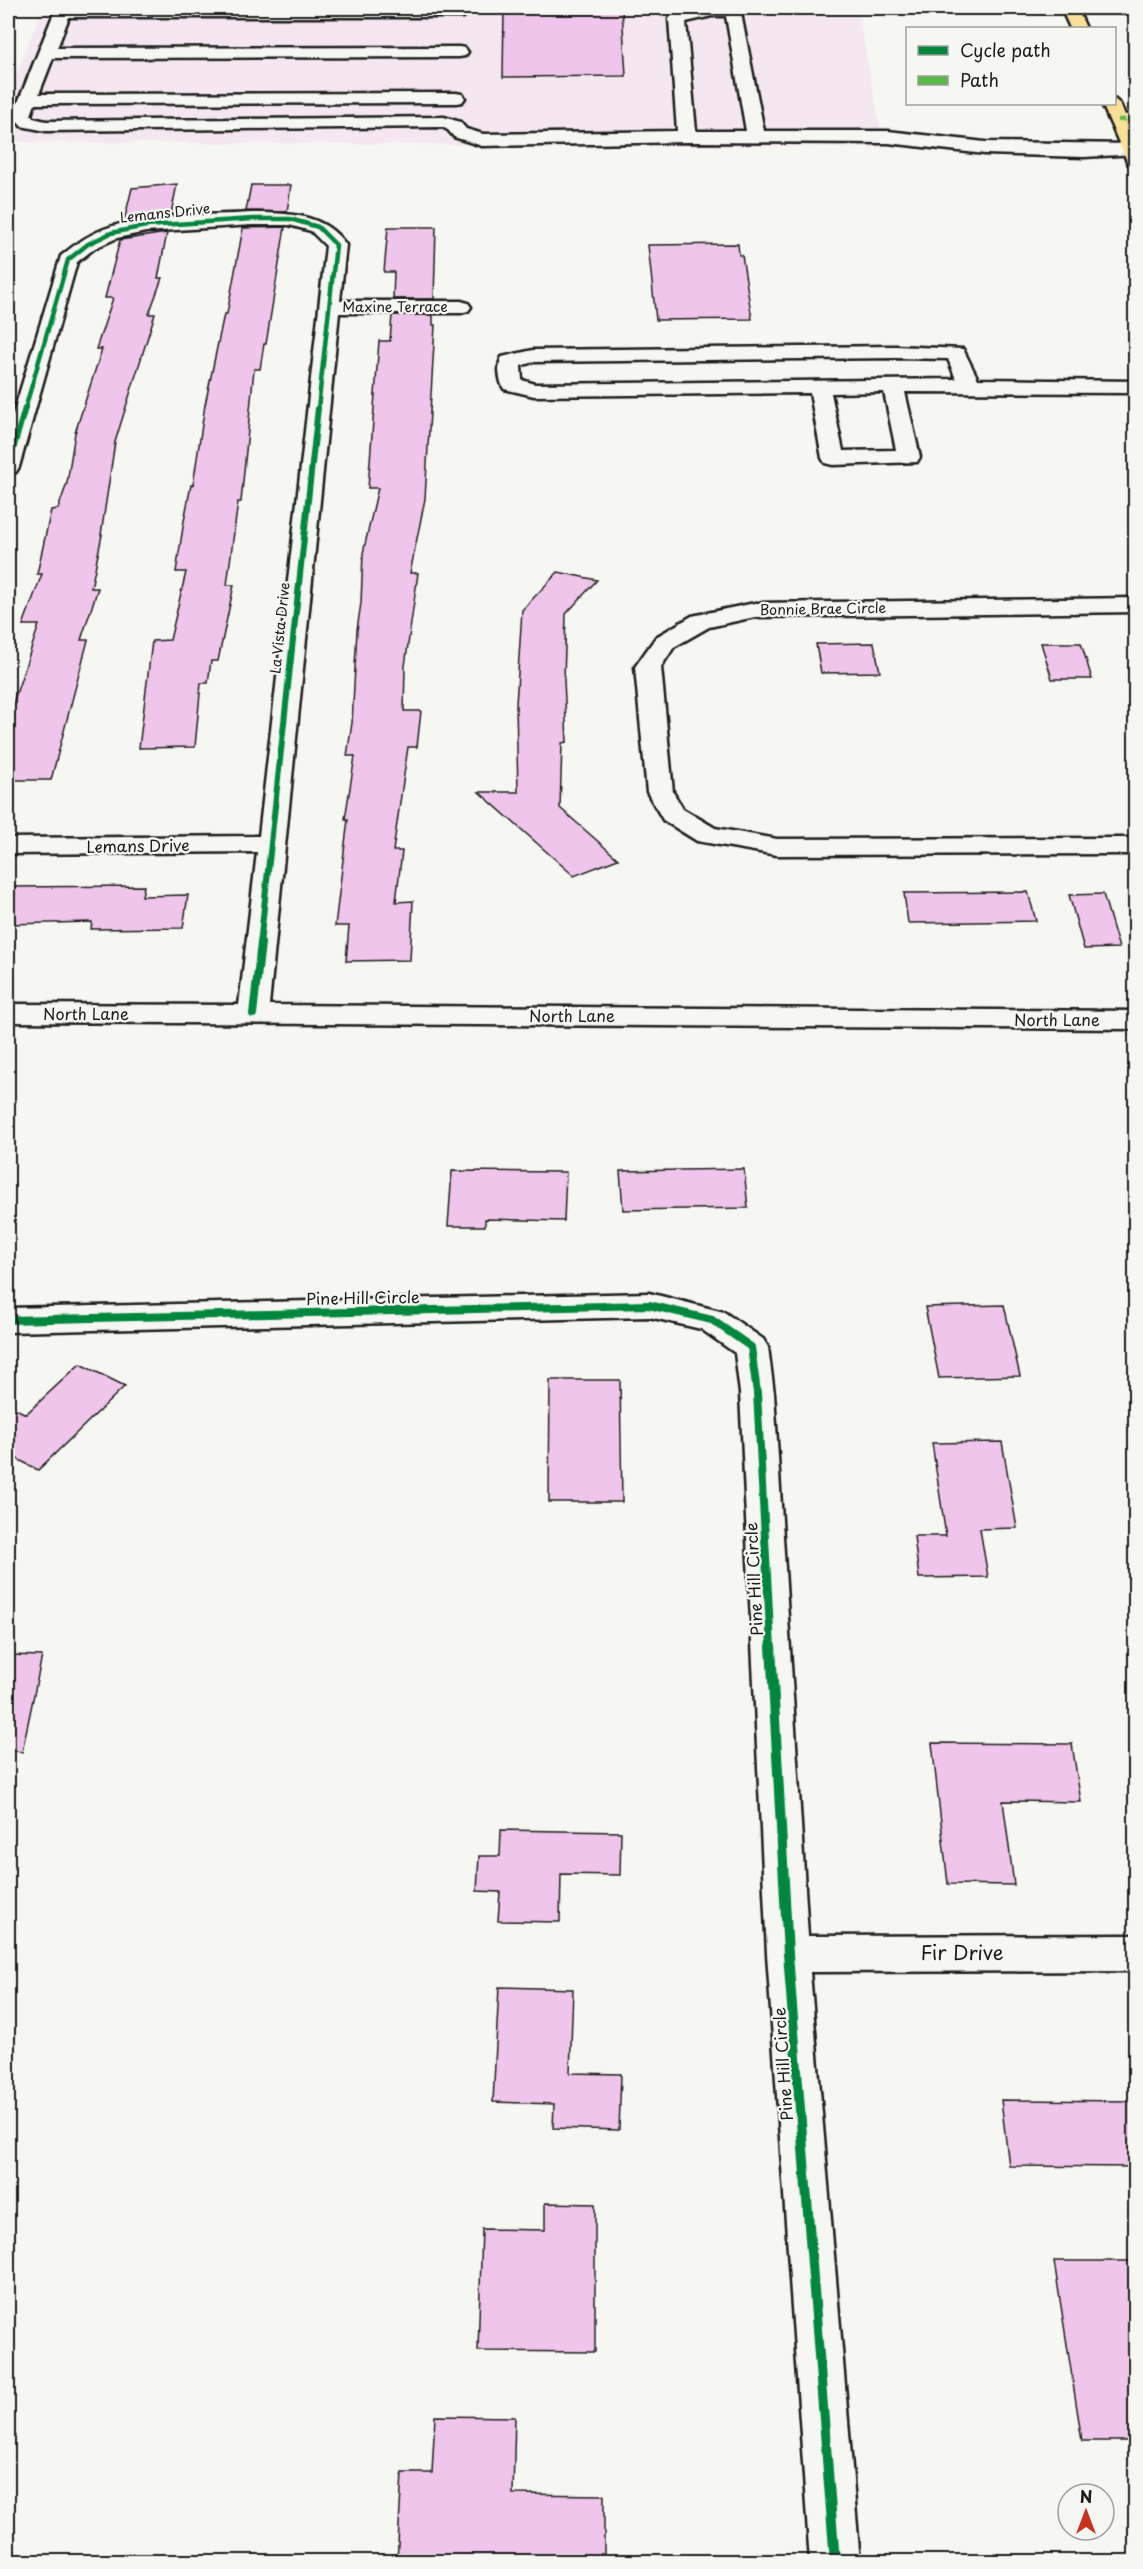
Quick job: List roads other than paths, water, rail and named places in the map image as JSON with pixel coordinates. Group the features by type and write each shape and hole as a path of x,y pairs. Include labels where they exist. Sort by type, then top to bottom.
{"main road":[{"path":"1069,8 1078,27"},
{"path":"1121,114 1133,155"}],"street":[{"path":"1069,8 1136,8"},
{"path":"454,126 463,10 63,10 22,115 27,122 46,126 444,122 454,126 460,133 482,140 687,136 888,137 986,148 1133,155"},
{"path":"687,136 677,20 712,11 734,11 756,136"},
{"path":"55,32 79,32"},
{"path":"47,53 459,64"},
{"path":"37,77 60,77"},
{"path":"28,99 456,98"},
{"name":"Lemans Drive","path":"8,467 68,260 87,244 111,233 146,226 252,219 290,219 318,227 336,245"},
{"name":"La Vista Drive","path":"252,1014 336,245"},
{"name":"Maxine Terrace","path":"329,307 461,307"},
{"path":"970,385 956,353 533,356 510,362 512,384 534,390 970,385 1136,387"},
{"path":"819,386 832,458 909,457 893,386"},
{"name":"Bonnie Brae Circle","path":"1136,605 755,610 701,621 665,642 648,667 660,792 673,814 707,835 777,847 1136,846"},
{"name":"Lemans Drive","path":"8,846 269,844"},
{"name":"North Lane","path":"8,1013 1136,1020"},
{"name":"Pine Hill Circle","path":"8,1320 649,1305 712,1320 751,1347 758,1393 788,1954 835,2562"},
{"name":"Fir Drive","path":"788,1954 1136,1953"}]}
